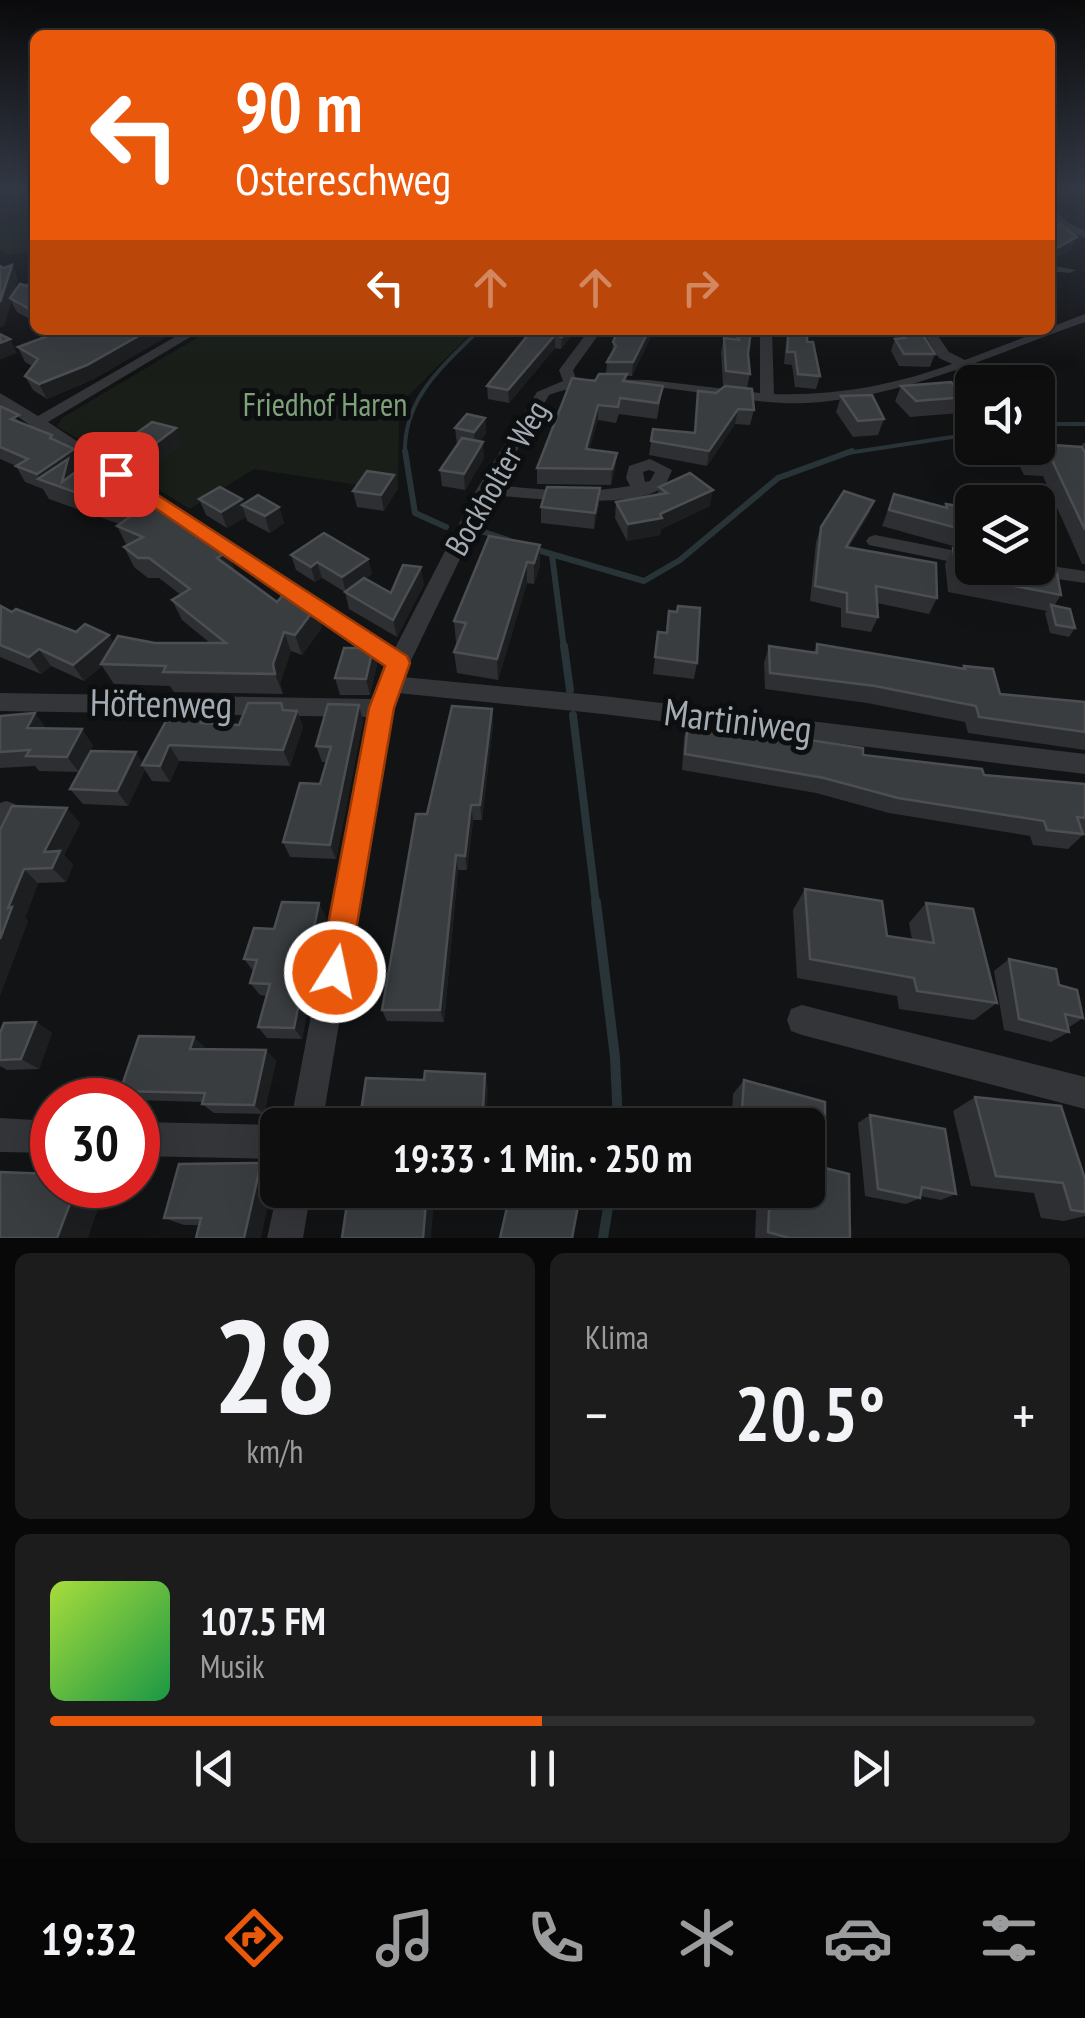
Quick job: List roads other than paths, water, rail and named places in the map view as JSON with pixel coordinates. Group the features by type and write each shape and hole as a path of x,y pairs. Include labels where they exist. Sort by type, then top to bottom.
{"street":[{"path":"1055,268 1070,270"},
{"name":"Bockholter Weg","path":"1055,328 1085,318"},
{"path":"36,423 187,335"},
{"path":"570,381 566,370 592,335"},
{"path":"766,335 767,398"},
{"path":"931,335 944,355 965,365"},
{"name":"Bockholter Weg","path":"965,365 1038,335"},
{"name":"Bockholter Weg","path":"309,1108 390,685 485,488 544,392 570,381 590,380 767,398 878,390 955,368"},
{"path":"0,397 390,685"},
{"path":"485,488 596,497 640,490"},
{"path":"876,542 955,557"},
{"path":"1055,572 1085,576"},
{"name":"Martiniweg","path":"390,685 604,705 1085,764"},
{"name":"Höftenweg","path":"0,702 390,685"},
{"path":"802,1020 1085,1093"},
{"path":"0,1136 30,1137"},
{"path":"160,1139 260,1142"},
{"path":"285,1238 291,1208"}],"waterway":[{"path":"405,452 406,434 418,400 439,370 474,335"},
{"path":"1055,424 1085,424"},
{"path":"846,453 955,437"},
{"path":"846,453 852,451"},
{"path":"405,452 415,513 446,527"},
{"path":"534,549 644,581 680,560 778,478 846,453"},
{"path":"841,454 846,453"},
{"path":"481,531 508,540"},
{"path":"552,555 564,649"},
{"path":"564,646 570,690"},
{"path":"573,715 596,904"},
{"path":"596,902 617,1108"},
{"path":"603,1238 608,1208"}],"park label":[{"name":"Friedhof Haren","path":"325,405"}]}
